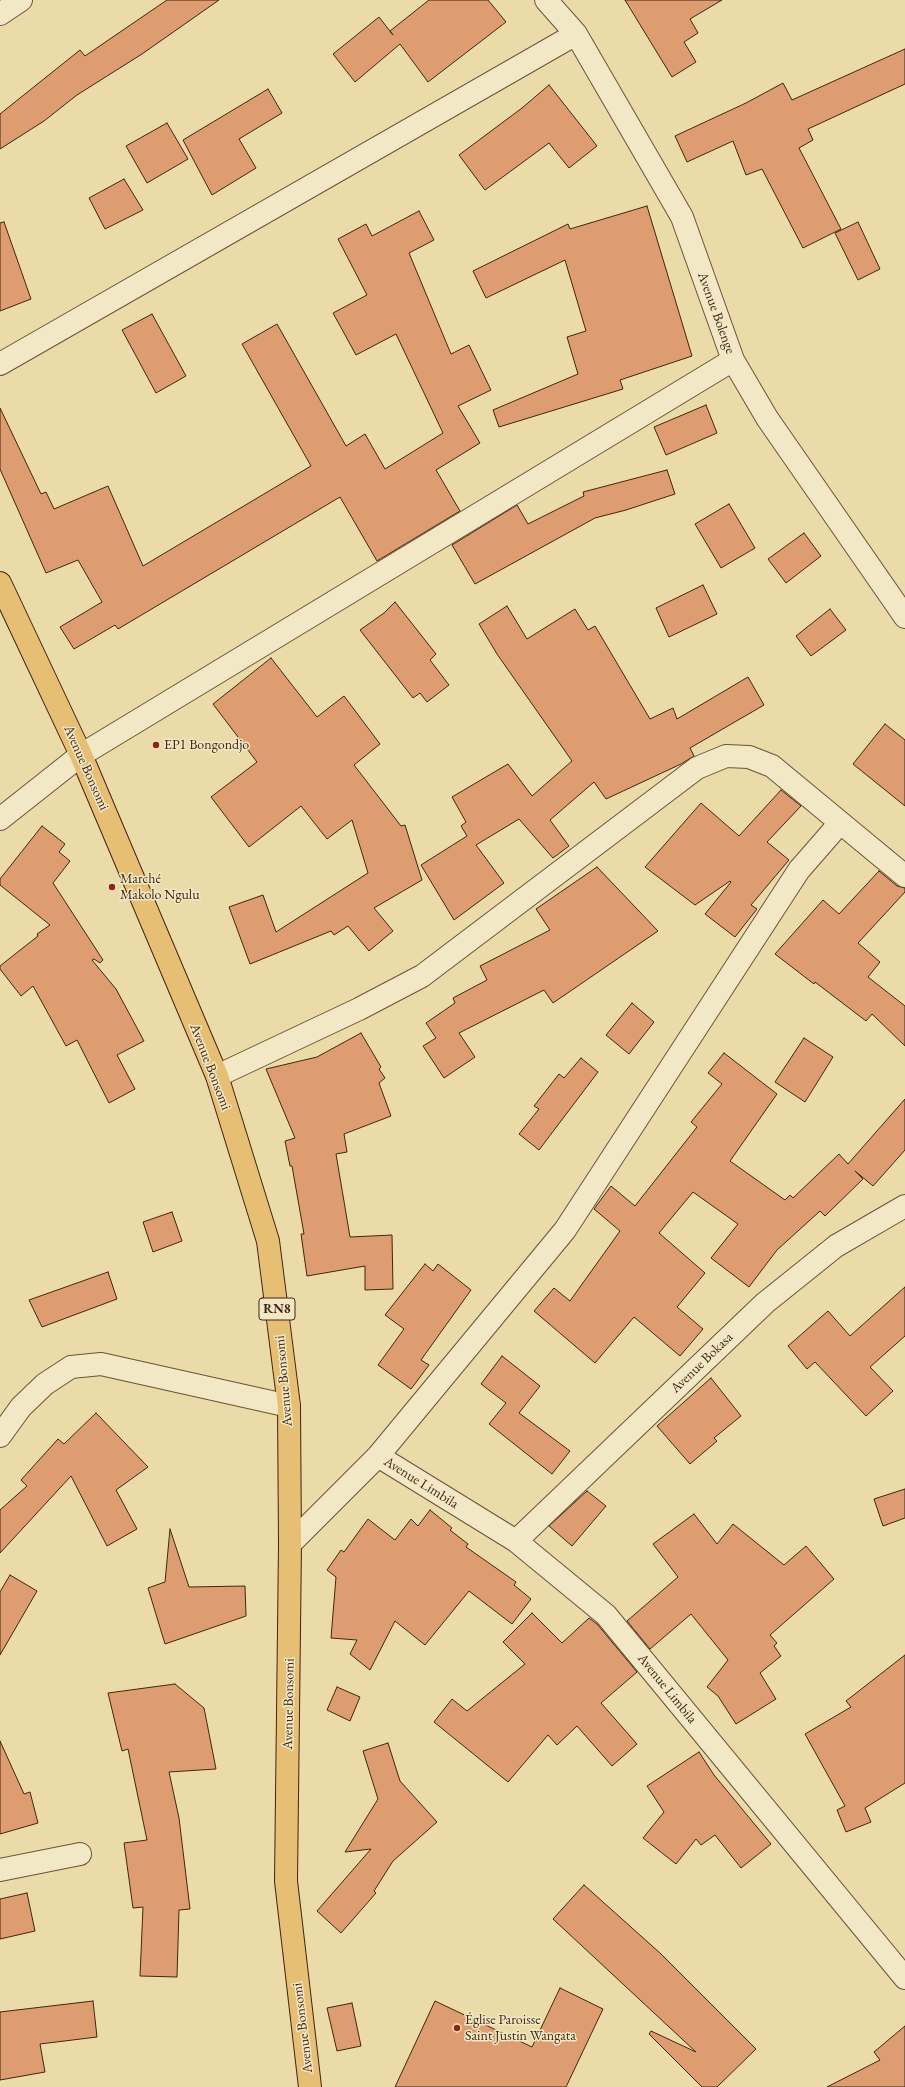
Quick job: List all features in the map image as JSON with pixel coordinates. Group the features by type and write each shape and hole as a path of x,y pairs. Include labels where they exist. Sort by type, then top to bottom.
{"main road":[{"name":"Avenue Bonsomi","path":"0,583 81,755 216,1076 268,1241 289,1406 290,1544 286,1881 310,2087"}],"street":[{"path":"0,14 22,0"},
{"name":"Avenue Bolenge","path":"546,0 576,34 682,217 733,360 767,418 905,617"},
{"path":"0,364 576,34"},
{"path":"0,819 81,755 733,360"},
{"path":"216,1076 359,1009 422,976 697,768 726,756 749,757 772,766 905,876"},
{"path":"290,1544 378,1456 564,1230 799,870 840,823"},
{"name":"Avenue Bokasa","path":"516,1542 765,1302 836,1246 905,1206"},
{"path":"0,1436 21,1407 45,1384 72,1367 101,1364 289,1406"},
{"name":"Avenue Limbila","path":"378,1456 516,1542 606,1615 905,1978"},
{"path":"0,1870 80,1854"}],"building":[{"path":"167,0 219,0 142,54 77,95 44,121 0,149 0,114 80,50 85,56"},
{"path":"429,0 488,0 506,22 428,82 400,44 355,82 333,54 379,17 393,35 390,31"},
{"path":"625,0 722,0 690,19 698,33 684,42 696,62 672,77"},
{"path":"905,49 905,84 808,129 813,140 799,148 841,229 803,248 762,169 746,175 733,141 687,162 675,136 746,103 783,83 792,100"},
{"path":"549,85 597,146 569,168 549,143 485,190 459,155 522,108"},
{"path":"268,89 282,113 239,139 256,168 212,195 183,140"},
{"path":"167,123 188,159 147,183 126,146"},
{"path":"124,179 143,210 105,229 89,198"},
{"path":"647,206 692,356 620,380 623,389 499,427 493,410 578,374 567,337 586,331 565,260 486,298 473,271 568,224 570,229"},
{"path":"419,211 434,240 409,253 451,354 469,345 491,390 458,406 480,443 436,470 460,511 377,561 340,497 118,629 115,625 74,649 60,627 102,602 78,560 46,573 0,469 0,408 41,494 46,492 54,509 108,486 143,566 311,466 242,344 277,324 346,446 365,434 385,469 443,433 396,334 356,355 333,313 367,295 338,239 366,224 372,236"},
{"path":"4,222 31,299 0,311 0,223"},
{"path":"858,222 880,269 858,280 835,233"},
{"path":"152,314 186,376 156,393 122,330"},
{"path":"706,405 717,433 666,455 654,427"},
{"path":"667,470 675,494 626,510 595,518 475,584 452,545 517,505 528,524 584,496 583,492"},
{"path":"729,504 755,548 721,568 695,524"},
{"path":"804,533 821,556 786,583 768,559"},
{"path":"703,585 717,614 669,637 656,608"},
{"path":"395,602 436,654 430,660 449,685 427,702 420,693 413,698 360,630 384,613"},
{"path":"507,606 527,639 575,609 588,630 595,626 650,719 673,708 677,719 748,677 764,705 690,748 694,756 681,764 606,799 594,782 550,820 569,846 553,858 519,819 476,845 504,883 454,920 421,865 467,836 461,826 466,822 452,797 508,764 532,796 572,761 497,654 479,624"},
{"path":"830,609 846,630 811,656 796,636"},
{"path":"271,658 317,717 344,696 380,744 354,765 401,826 405,825 422,880 374,908 393,931 369,951 348,926 334,935 331,931 250,964 229,907 263,895 276,932 368,873 352,820 327,839 301,806 249,847 211,797 257,762 213,704"},
{"path":"885,724 905,740 905,806 853,764"},
{"path":"781,790 801,806 767,842 789,860 751,905 757,909 735,937 705,914 731,882 730,881 695,905 645,867 701,803 739,836"},
{"path":"42,826 65,844 59,852 70,861 53,883 103,960 100,963 94,959 92,960 116,989 144,1041 117,1055 135,1089 109,1103 77,1040 66,1046 33,986 21,996 0,969 0,966 38,936 37,934 50,925 0,885 0,879"},
{"path":"597,867 658,931 553,1003 544,990 459,1033 475,1057 444,1078 423,1046 436,1038 426,1023 455,1003 453,998 487,980 480,966 550,930 536,909"},
{"path":"879,871 897,886 905,888 905,892 858,943 880,962 868,977 905,1006 905,1046 872,1014 866,1021 775,954 823,900 839,914"},
{"path":"632,1003 654,1022 629,1054 606,1035"},
{"path":"361,1033 381,1067 379,1069 385,1078 379,1083 391,1116 344,1134 347,1152 336,1154 350,1237 392,1235 393,1289 365,1290 365,1266 307,1276 301,1234 304,1234 292,1166 290,1166 285,1141 295,1138 266,1069 317,1057"},
{"path":"804,1038 833,1057 805,1102 775,1082"},
{"path":"724,1053 777,1094 730,1161 785,1200 790,1195 793,1198 839,1154 848,1164 905,1099 905,1150 873,1186 855,1171 863,1179 825,1216 820,1211 777,1250 749,1287 711,1258 738,1224 693,1192 659,1233 705,1273 677,1307 703,1329 680,1356 634,1317 595,1363 534,1311 554,1288 570,1301 620,1231 594,1209 611,1186 635,1206 697,1127 691,1122 722,1084 708,1073"},
{"path":"581,1058 598,1072 539,1150 519,1134 539,1109 534,1106 559,1074 564,1078"},
{"path":"172,1212 182,1241 153,1252 143,1222"},
{"path":"425,1264 433,1271 438,1264 471,1290 421,1360 429,1365 411,1389 378,1365 404,1329 385,1315"},
{"path":"108,1272 117,1299 42,1327 29,1300"},
{"path":"905,1287 905,1336 870,1367 893,1391 866,1416 815,1362 807,1369 788,1346 828,1311 850,1336"},
{"path":"502,1356 540,1386 519,1413 570,1451 552,1474 489,1424 506,1403 481,1384"},
{"path":"711,1378 741,1416 714,1438 717,1441 690,1464 657,1426"},
{"path":"96,1413 148,1467 116,1490 137,1529 107,1546 71,1476 0,1553 0,1510 27,1486 21,1480 58,1439 64,1444"},
{"path":"905,1489 905,1518 883,1526 874,1499"},
{"path":"587,1491 606,1506 572,1546 549,1526"},
{"path":"430,1510 452,1528 450,1530 468,1544 466,1547 516,1582 514,1585 531,1599 512,1624 469,1591 425,1645 395,1621 370,1670 350,1654 357,1640 331,1638 336,1577 327,1570 341,1550 344,1552 368,1519 395,1540 411,1519 418,1526"},
{"path":"694,1514 717,1544 733,1524 784,1565 806,1546 834,1579 770,1635 777,1643 774,1646 781,1656 760,1673 776,1699 736,1724 718,1696 707,1687 728,1660 691,1614 650,1649 627,1621 678,1577 653,1544"},
{"path":"170,1529 189,1587 245,1586 246,1616 165,1644 148,1588 165,1582"},
{"path":"10,1575 37,1591 0,1655 0,1592"},
{"path":"532,1613 562,1643 589,1618 597,1624 637,1672 601,1703 637,1744 612,1766 577,1726 557,1745 548,1735 508,1782 434,1722 452,1699 467,1711 525,1664 503,1642"},
{"path":"905,1655 905,1783 865,1808 871,1822 846,1832 837,1810 845,1806 805,1734 851,1707 846,1701"},
{"path":"175,1684 204,1708 216,1769 169,1772 179,1818 190,1909 179,1910 177,1977 140,1976 143,1907 133,1908 124,1843 147,1840 128,1749 122,1751 108,1693"},
{"path":"337,1687 360,1697 350,1721 327,1710"},
{"path":"0,1741 24,1794 30,1792 38,1823 0,1834"},
{"path":"388,1743 400,1781 437,1822 393,1861 374,1891 376,1893 341,1933 317,1911 371,1849 345,1852 378,1799 363,1751"},
{"path":"699,1752 714,1775 771,1844 741,1868 715,1835 701,1845 696,1839 676,1864 643,1838 664,1812 647,1786"},
{"path":"584,1885 660,1953 756,2049 717,2087 702,2087 649,2034 651,2031 696,2052 553,1919"},
{"path":"27,1893 35,1931 0,1939 0,1899"},
{"name":"Église Paroisse Saint Justin Wangata","path":"560,1988 603,2009 566,2087 395,2087 435,2001 532,2047"},
{"path":"93,2001 97,2037 40,2044 45,2072 0,2080 0,2012"},
{"path":"352,2003 361,2046 337,2051 327,2008"},
{"path":"905,2026 905,2087 827,2087 880,2060 874,2052"}],"place":[{"name":"EP1 Bongondjo","path":"156,745"},
{"name":"Marché Makolo Ngulu","path":"112,887"},
{"name":"Église Paroisse Saint Justin Wangata","path":"457,2028"}]}
